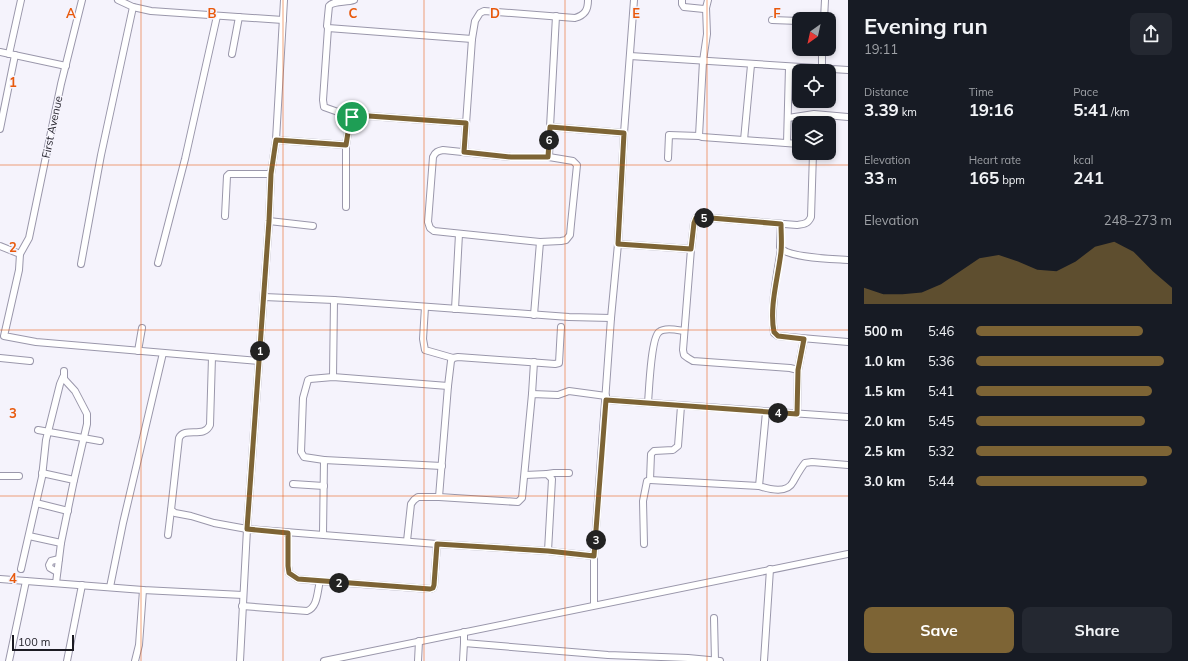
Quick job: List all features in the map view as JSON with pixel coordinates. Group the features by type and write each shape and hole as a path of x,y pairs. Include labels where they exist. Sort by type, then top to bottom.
{"street":[{"path":"0,129 21,0"},
{"name":"First Avenue","path":"20,254 29,238 45,156 82,0"},
{"path":"118,0 133,7 151,11 283,20"},
{"path":"240,661 247,529 264,297 271,174 276,140 284,0"},
{"path":"354,0 333,1 330,3 327,26 323,100 324,107 352,117 355,115 466,123"},
{"path":"464,152 472,39 477,16 484,11 575,18 585,13 588,8 588,0"},
{"path":"594,605 594,556 611,318 618,244 624,133 634,0"},
{"path":"682,0 682,4 688,8 706,8"},
{"path":"699,136 703,61 707,34 706,8 708,0"},
{"path":"825,12 826,0"},
{"path":"81,264 101,155 133,7"},
{"path":"158,263 185,159 217,16"},
{"path":"548,157 556,16"},
{"path":"232,54 239,17"},
{"path":"772,20 792,21"},
{"path":"328,28 472,39"},
{"path":"0,52 66,66"},
{"path":"630,56 792,67"},
{"path":"744,140 750,65"},
{"path":"787,143 789,67"},
{"path":"836,70 848,70"},
{"path":"788,118 814,114 848,116"},
{"path":"346,207 346,145 350,120 352,117"},
{"path":"550,127 624,133"},
{"path":"668,158 669,135 792,143"},
{"path":"276,140 346,145"},
{"path":"443,150 464,152 511,157 548,157 573,161 577,165 570,234 566,240 540,242 434,231 430,228 429,215 434,154 443,150"},
{"path":"798,370 790,368 693,361 684,355 684,331 691,249 696,218 699,217 797,225 809,222 811,218 813,160"},
{"path":"225,216 227,176 229,174 271,174"},
{"path":"269,221 314,226"},
{"path":"781,224 781,250 775,287 772,325 774,332 778,336 848,342"},
{"path":"455,309 458,234"},
{"path":"534,315 540,242"},
{"path":"618,244 691,249"},
{"path":"0,246 20,254 19,270 4,336 36,342 259,361"},
{"path":"781,250 797,255 848,260"},
{"path":"264,297 334,300 534,315 611,318"},
{"path":"333,377 334,300"},
{"path":"425,307 423,339 424,350 453,358 458,357 555,364 559,363 561,327"},
{"path":"138,351 142,328"},
{"path":"648,403 651,365 656,337 659,332 664,330 684,331"},
{"path":"797,414 798,370 804,339"},
{"path":"110,587 122,523 163,353"},
{"path":"168,535 180,435 183,433 204,432 210,425 212,357"},
{"path":"0,358 30,360"},
{"path":"439,497 448,386 451,361 453,358"},
{"path":"407,541 411,504 418,497 518,502 522,498 534,362"},
{"path":"22,569 42,473 46,440 60,384 64,374 87,414 87,424 74,480 59,559 51,561 49,565 50,568 57,572 56,583"},
{"path":"442,466 324,460 304,457 301,452 303,398 308,380 333,377 448,386"},
{"path":"532,394 558,395 569,391 606,398 648,403 848,417"},
{"path":"650,480 652,452 673,450 678,446 681,406"},
{"path":"759,486 766,412"},
{"path":"38,430 100,441"},
{"path":"324,460 324,534"},
{"path":"644,544 643,501 647,480 759,486 768,489 780,490 793,483 795,477 805,463 812,462 848,465"},
{"path":"42,473 74,480"},
{"path":"525,474 569,473"},
{"path":"547,474 552,479 548,551"},
{"path":"0,476 19,476"},
{"path":"294,484 324,486"},
{"path":"36,502 68,511"},
{"path":"171,510 175,513 214,523 247,529 548,551 594,556"},
{"path":"288,533 289,573 298,579 320,582 430,589 433,588 434,585 437,544"},
{"path":"29,536 61,543"},
{"path":"324,661 848,554"},
{"path":"764,661 770,569"},
{"path":"0,579 143,590 243,595"},
{"path":"9,661 26,581"},
{"path":"242,606 306,611 312,609 315,604 320,582"},
{"path":"67,661 82,585"},
{"path":"135,661 139,645 143,590"},
{"path":"714,618 715,661"},
{"path":"463,661 464,632"},
{"path":"418,661 419,641"},
{"path":"464,643 608,658 720,661"}],"route":[{"path":"355,115 466,123 464,152 511,157 548,157 550,127 624,133 618,244 691,249 694,220 699,217 781,224 781,250 775,287 772,325 774,332 778,336 804,339 798,370 797,414 606,400 594,556 548,551 437,544 434,585 433,588 430,589 320,582 293,577 289,573 288,566 288,533 247,529 271,174 276,140 346,145 350,120 352,117 355,115"}]}
